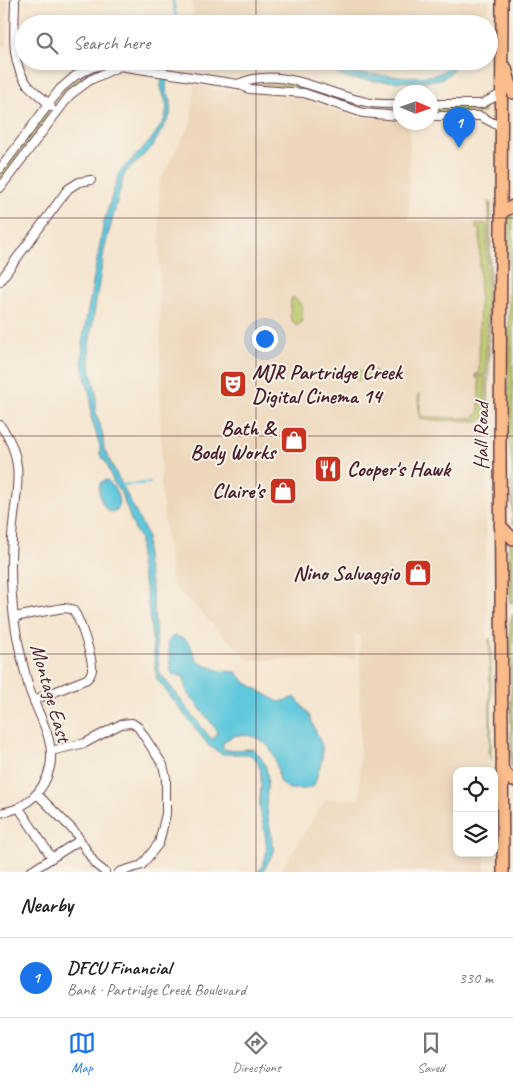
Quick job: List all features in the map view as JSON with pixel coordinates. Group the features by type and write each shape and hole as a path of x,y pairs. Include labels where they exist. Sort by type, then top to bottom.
{"highway":[{"name":"Hall Road","path":"502,0 502,54 507,94 501,127 500,525 503,866"},
{"path":"501,213 513,206"},
{"path":"500,525 513,539"},
{"path":"501,614 513,607"},
{"path":"502,769 513,781"},
{"path":"503,866 513,853"}],"street":[{"path":"15,0 15,49"},
{"path":"20,70 28,85 56,112"},
{"path":"0,169 48,103 68,81 89,70"},
{"path":"0,188 56,112 82,85 112,70"},
{"path":"146,70 238,84 249,89 304,93 362,113 393,115"},
{"path":"238,84 250,78 298,80 361,101 393,103"},
{"path":"438,104 481,104 507,94"},
{"path":"438,116 480,116 501,127"},
{"path":"0,281 68,189 79,182 91,180"},
{"name":"Montage East","path":"0,424 13,447 18,468 11,557 14,617 23,666 51,751 48,775 37,794 19,808 0,813"},
{"path":"14,617 63,608 72,609 78,617 92,665 87,679 34,700"},
{"path":"51,751 86,743 121,724 132,723 138,726 163,765 166,778 166,814 159,843 142,865 119,872"},
{"path":"37,794 65,820 96,864 105,872"},
{"path":"19,808 52,858"},
{"path":"30,872 80,840"}],"shaded area":[{"path":"0,0 8,0 7,46 0,46"},
{"path":"192,0 489,0 489,7 479,15 321,15 312,13 309,15 193,15"},
{"path":"194,85 227,91 295,95 356,117 393,119 393,130 410,130 409,221 487,221 485,418 488,767 453,767 453,857 485,857 485,872 280,872 326,799 360,800 360,635 354,635 355,659 248,660 172,584 161,492 159,182 191,122"}],"green space":[{"path":"107,70 69,93 60,102 56,102 59,95 70,84 92,72"},
{"path":"296,83 362,105 363,108 301,89 249,85"},
{"path":"438,107 484,107 484,113 438,112"},
{"path":"47,111 49,113 0,183 0,174"},
{"path":"489,201 491,204 488,415 489,223"},
{"path":"513,213 513,525 512,465 508,433 509,220"},
{"path":"476,224 487,224 486,375 475,375 479,373 480,230 476,229"},
{"path":"291,298 295,298 302,306 302,322 296,326 290,317"},
{"path":"355,371 375,371 375,380 355,380"},
{"path":"475,377 486,377 485,418 478,421 425,420 419,417 418,394 420,394 420,414 424,417 474,418 475,415 479,414 479,379"},
{"path":"509,542 513,544 513,602 510,603"},
{"path":"513,614 513,767 511,767 510,622"},
{"path":"489,638 491,641 491,761 488,751 490,746"}],"water":[{"path":"162,70 167,70 166,91 171,100 170,116 152,147 125,173 104,251 89,345 90,368 96,391 96,412 103,436 104,449 147,535 146,560 152,590 159,672 212,740 217,734 216,729 186,690 183,676 175,675 171,672 168,641 173,636 180,637 188,642 198,662 220,671 236,672 245,682 280,702 295,697 309,715 322,746 322,759 314,786 305,789 289,789 279,781 277,765 271,751 261,740 242,735 231,737 224,742 222,748 228,750 254,749 265,765 268,779 267,809 272,845 275,849 263,872 258,872 263,864 266,849 260,808 261,772 259,765 249,754 222,754 209,746 157,679 147,595 140,564 140,538 121,493 113,481 107,464 100,455 100,446 91,417 91,400 82,362 83,338 104,222 119,173 151,140 165,119 167,106 161,87"},
{"path":"335,70 405,77 429,76 444,70 452,70 443,78 408,82 361,80 338,74"},
{"path":"107,480 115,490 119,502 117,510 110,512 101,498 99,490 101,482"}],"waterway":[{"path":"173,0 176,15"},
{"path":"120,485 150,483"}],"place":[{"name":"DFCU Financial","path":"459,148"},
{"name":"MJR Partridge Creek Digital Cinema 14","path":"233,384"},
{"name":"Bath & Body Works","path":"294,440"},
{"name":"Cooper's Hawk","path":"328,469"},
{"name":"Claire's","path":"283,491"},
{"name":"Nino Salvaggio","path":"418,573"}]}
